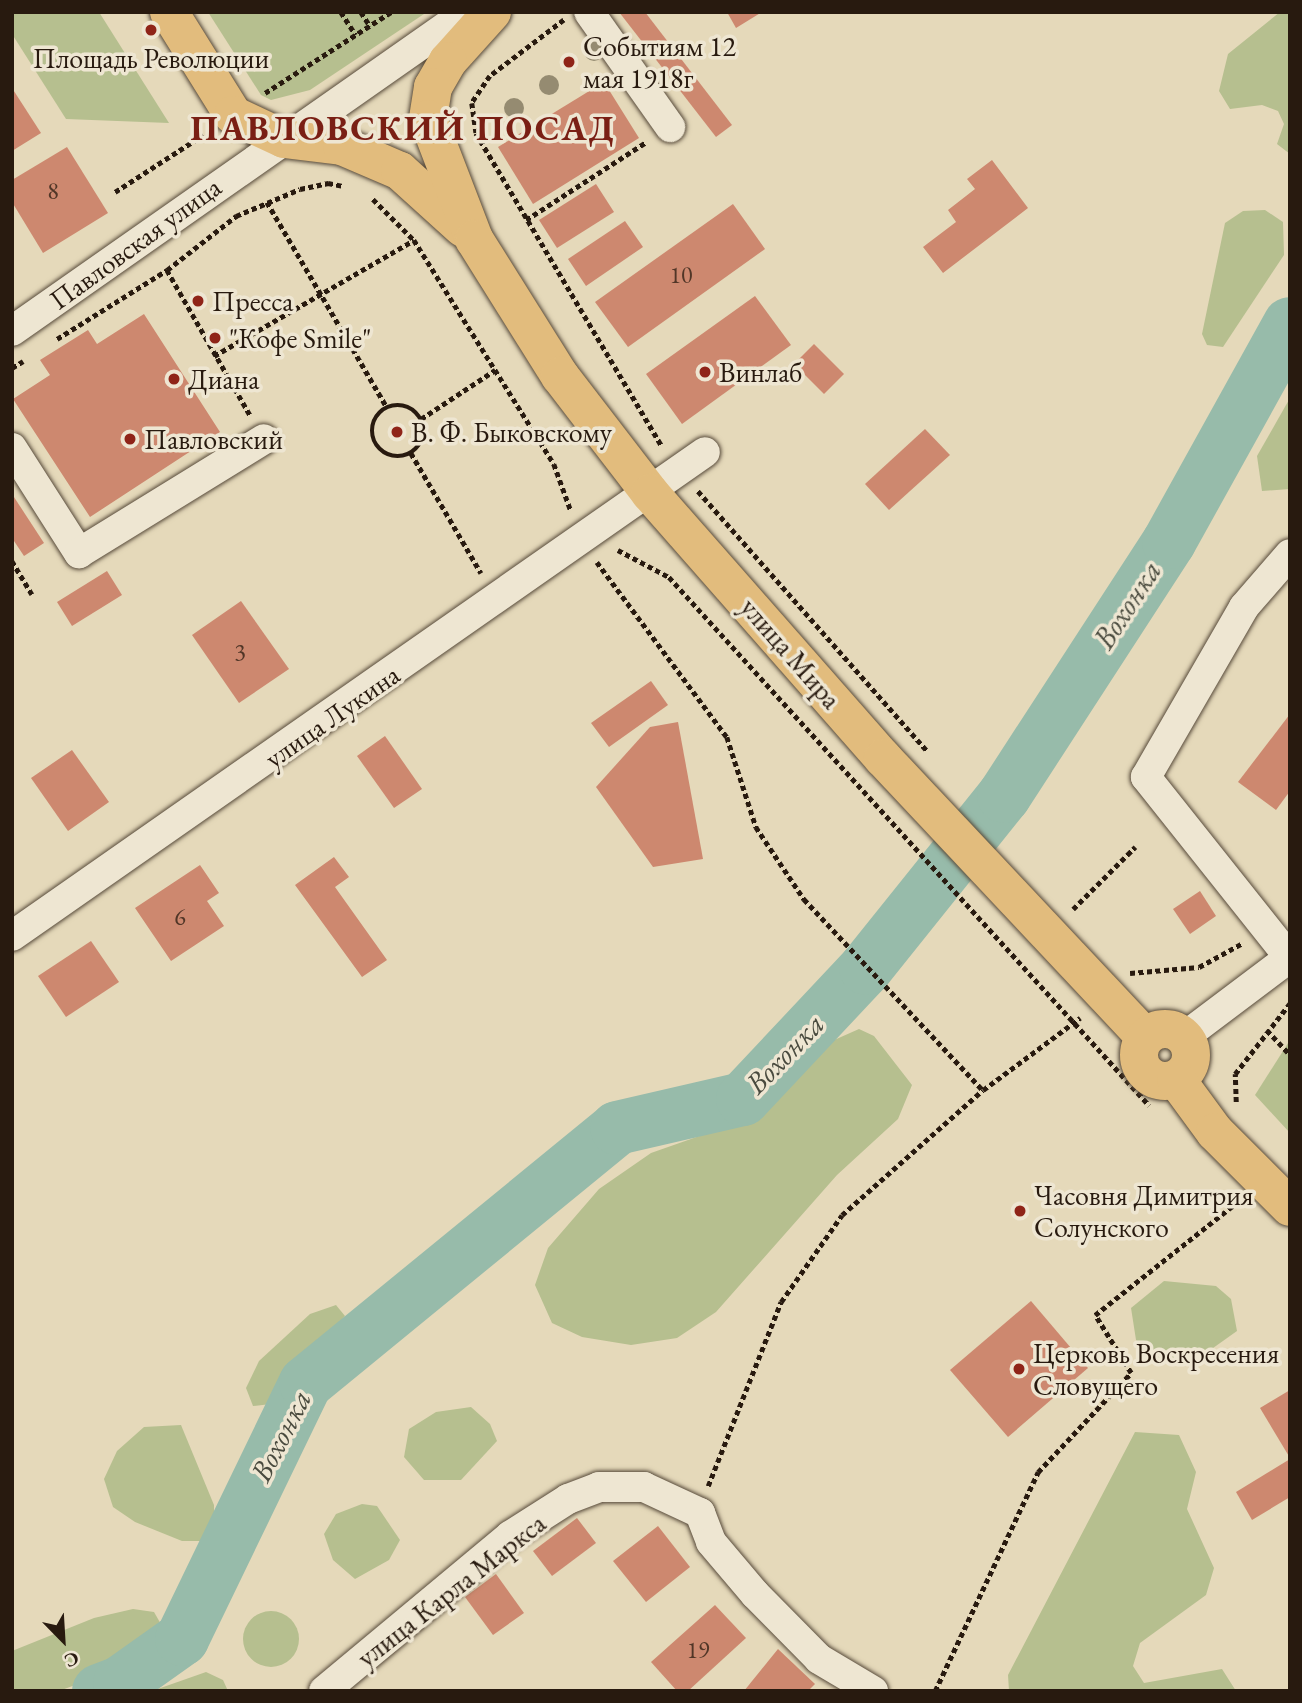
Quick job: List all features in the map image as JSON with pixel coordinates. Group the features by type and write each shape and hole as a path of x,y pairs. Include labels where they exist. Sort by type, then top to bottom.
{"main road":[{"path":"169,12 233,115 284,139 342,146 400,172 474,239"},
{"path":"474,239 428,119 433,87 448,61 492,12"},
{"name":"улица Мира","path":"474,239 560,376 650,493 883,758 1145,1037"},
{"path":"1160,1029 1184,1037 1190,1060 1176,1079 1158,1080 1143,1070 1138,1053 1145,1037 1160,1029"},
{"path":"1176,1079 1215,1132 1290,1207"}],"street":[{"name":"Павловская улица","path":"12,331 467,12"},
{"path":"589,12 670,127"},
{"path":"12,448 79,553 264,439"},
{"name":"улица Лукина","path":"12,936 681,472 705,452"},
{"path":"1184,1037 1289,957 1146,777 1244,607 1290,554"},
{"name":"улица Карла Маркса","path":"324,1691 510,1536 568,1499 599,1487 644,1487 700,1513"},
{"path":"700,1513 711,1542 755,1594 819,1659 873,1691"}],"path":[{"path":"341,12 356,35"},
{"path":"360,12 369,26"},
{"path":"261,95 391,12"},
{"path":"574,12 490,76 471,103 476,133 636,410 681,472 910,732"},
{"path":"526,220 670,127"},
{"path":"115,192 203,135"},
{"path":"45,347 167,270 236,216 267,202 328,183 356,189"},
{"path":"367,195 387,208 414,240 554,464 581,539 727,737 756,827 804,899 983,1090"},
{"path":"267,202 387,407"},
{"path":"214,356 414,240"},
{"path":"167,270 264,439"},
{"path":"12,368 34,354"},
{"path":"421,419 495,370"},
{"path":"400,405 421,419 424,432 411,453 397,457 374,443 376,416 387,407 400,405"},
{"path":"411,453 496,599"},
{"path":"581,539 638,557 668,577 1156,1112"},
{"path":"12,561 32,594"},
{"path":"1073,909 1135,847"},
{"path":"1065,899 1081,919"},
{"path":"1123,964 1131,973 1199,967 1266,930"},
{"path":"1236,1112 1235,1074 1290,1003"},
{"path":"700,1513 780,1302 842,1215 983,1090 1073,1024"},
{"path":"1267,1030 1290,1055"},
{"path":"935,1691 1038,1472 1131,1373 1095,1315 1241,1200 1232,1190"}],"green space":[{"path":"12,12 99,12 169,123 66,119 12,34"},
{"path":"208,12 427,12 310,90 271,100 261,95"},
{"path":"1280,12 1290,12 1290,154 1277,144 1284,124 1278,111 1262,105 1230,109 1219,91 1228,54"},
{"path":"1265,210 1283,222 1284,255 1223,347 1207,345 1202,334 1225,223 1243,211"},
{"path":"1290,398 1290,489 1262,491 1257,456"},
{"path":"859,1029 874,1036 912,1085 898,1119 837,1175 716,1312 677,1338 631,1345 582,1337 552,1323 535,1285 548,1248 599,1189 651,1153 745,1120 805,1053"},
{"path":"1290,1040 1290,1133 1255,1095"},
{"path":"1164,1281 1216,1286 1231,1299 1237,1331 1206,1353 1158,1364 1136,1340 1131,1308"},
{"path":"336,1305 345,1316 271,1404 253,1406 246,1388 259,1361 310,1314"},
{"path":"471,1407 490,1424 497,1441 461,1480 424,1480 404,1457 409,1429 436,1412"},
{"path":"181,1425 214,1505 214,1526 200,1541 182,1541 135,1522 113,1507 104,1479 117,1451 144,1427"},
{"path":"1135,1432 1179,1435 1196,1472 1187,1509 1214,1568 1206,1595 1140,1643 1133,1666 1144,1683 1222,1669 1236,1691 1009,1691 1008,1675"},
{"path":"362,1504 377,1506 400,1540 389,1560 355,1579 333,1560 324,1534 336,1514"},
{"path":"133,1609 154,1612 162,1626 144,1648 113,1671 59,1691 12,1691 12,1651 94,1618"},
{"path":"265,1611 277,1611 291,1619 299,1633 297,1650 291,1659 277,1667 265,1667 248,1655 243,1645 243,1633 255,1616"},
{"path":"206,1672 223,1680 228,1691 152,1691"}],"building":[{"path":"619,12 645,12 732,125 716,137"},
{"path":"727,12 762,12 736,28"},
{"path":"604,82 639,138 533,204 498,147"},
{"path":"12,88 41,133 12,151"},
{"path":"67,147 108,213 43,253 12,202 12,180"},
{"path":"992,160 1028,208 943,273 923,247 956,222 948,210 975,189 967,179"},
{"path":"596,184 614,212 557,248 539,220"},
{"path":"733,204 765,249 628,347 595,302"},
{"path":"625,221 643,247 586,286 568,259"},
{"path":"755,296 791,345 682,424 646,374"},
{"path":"144,314 220,432 90,517 13,399 50,375 40,360 88,330 97,344"},
{"path":"814,344 844,374 824,394 794,364"},
{"path":"925,429 950,455 889,510 865,484"},
{"path":"12,494 44,543 24,556 12,538"},
{"path":"107,571 122,595 72,626 57,602"},
{"path":"241,601 289,669 239,703 192,635"},
{"path":"651,681 668,705 609,747 591,723"},
{"path":"1290,714 1290,791 1276,810 1238,782"},
{"path":"678,722 703,859 653,867 596,787 650,727"},
{"path":"385,736 422,789 394,808 357,756"},
{"path":"72,750 109,802 68,831 31,778"},
{"path":"334,857 349,877 335,887 387,960 362,977 295,885"},
{"path":"200,865 219,893 207,901 224,926 171,961 135,908"},
{"path":"1200,891 1216,916 1190,934 1173,909"},
{"path":"91,941 119,982 66,1017 38,976"},
{"name":"Церковь Воскресения Словущего","path":"1031,1301 1088,1368 1008,1437 950,1370"},
{"path":"1290,1390 1290,1458 1260,1408"},
{"path":"1290,1459 1290,1497 1252,1520 1236,1492"},
{"path":"577,1518 596,1543 552,1576 533,1551"},
{"path":"658,1526 690,1567 646,1602 613,1561"},
{"path":"496,1574 524,1613 493,1635 465,1597"},
{"path":"715,1605 746,1638 688,1691 677,1691 651,1662"},
{"path":"778,1649 815,1684 808,1691 744,1691"}],"waterway":[{"name":"Вохонка","path":"99,1691 120,1683 182,1639 306,1383 617,1128 743,1099 866,968 1004,796 1169,542 1290,324"}],"place":[{"name":"Площадь Революции","path":"151,30"},
{"name":"Событиям 12 мая 1918г","path":"569,62"},
{"name":"Пресса","path":"198,301"},
{"name":"\"Кофе Smile\"","path":"215,338"},
{"name":"Винлаб","path":"705,372"},
{"name":"Диана","path":"174,379"},
{"name":"В. Ф. Быковскому","path":"397,432"},
{"name":"Павловский","path":"130,439"},
{"name":"Часовня Димитрия Солунского","path":"1020,1211"},
{"name":"Церковь Воскресения Словущего","path":"1019,1369"}],"district":[{"name":"ПАВЛОВСКИЙ ПОСАД","path":"403,128"}]}
